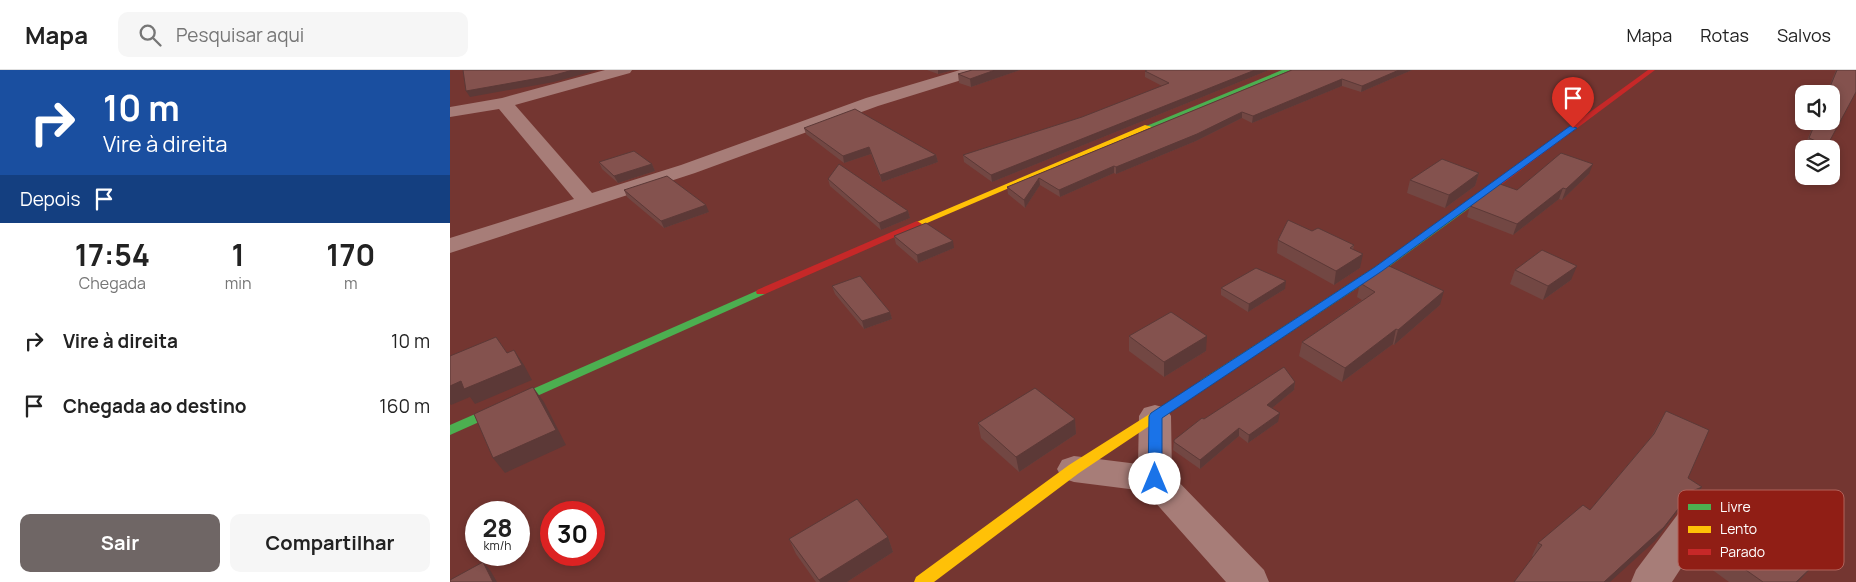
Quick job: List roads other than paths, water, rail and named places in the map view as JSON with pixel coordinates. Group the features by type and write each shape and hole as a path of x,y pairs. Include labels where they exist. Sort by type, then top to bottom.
{"street":[{"path":"450,112 504,103 624,70"},
{"path":"450,246 688,169 872,102 978,70"},
{"path":"450,430 707,315 1033,174 1288,70"},
{"path":"922,582 1074,469 1379,269 1652,70"},
{"path":"504,103 588,202"},
{"path":"1155,416 1155,479"},
{"path":"1074,469 1155,479 1250,582"},
{"path":"1650,582 1678,543"}]}
